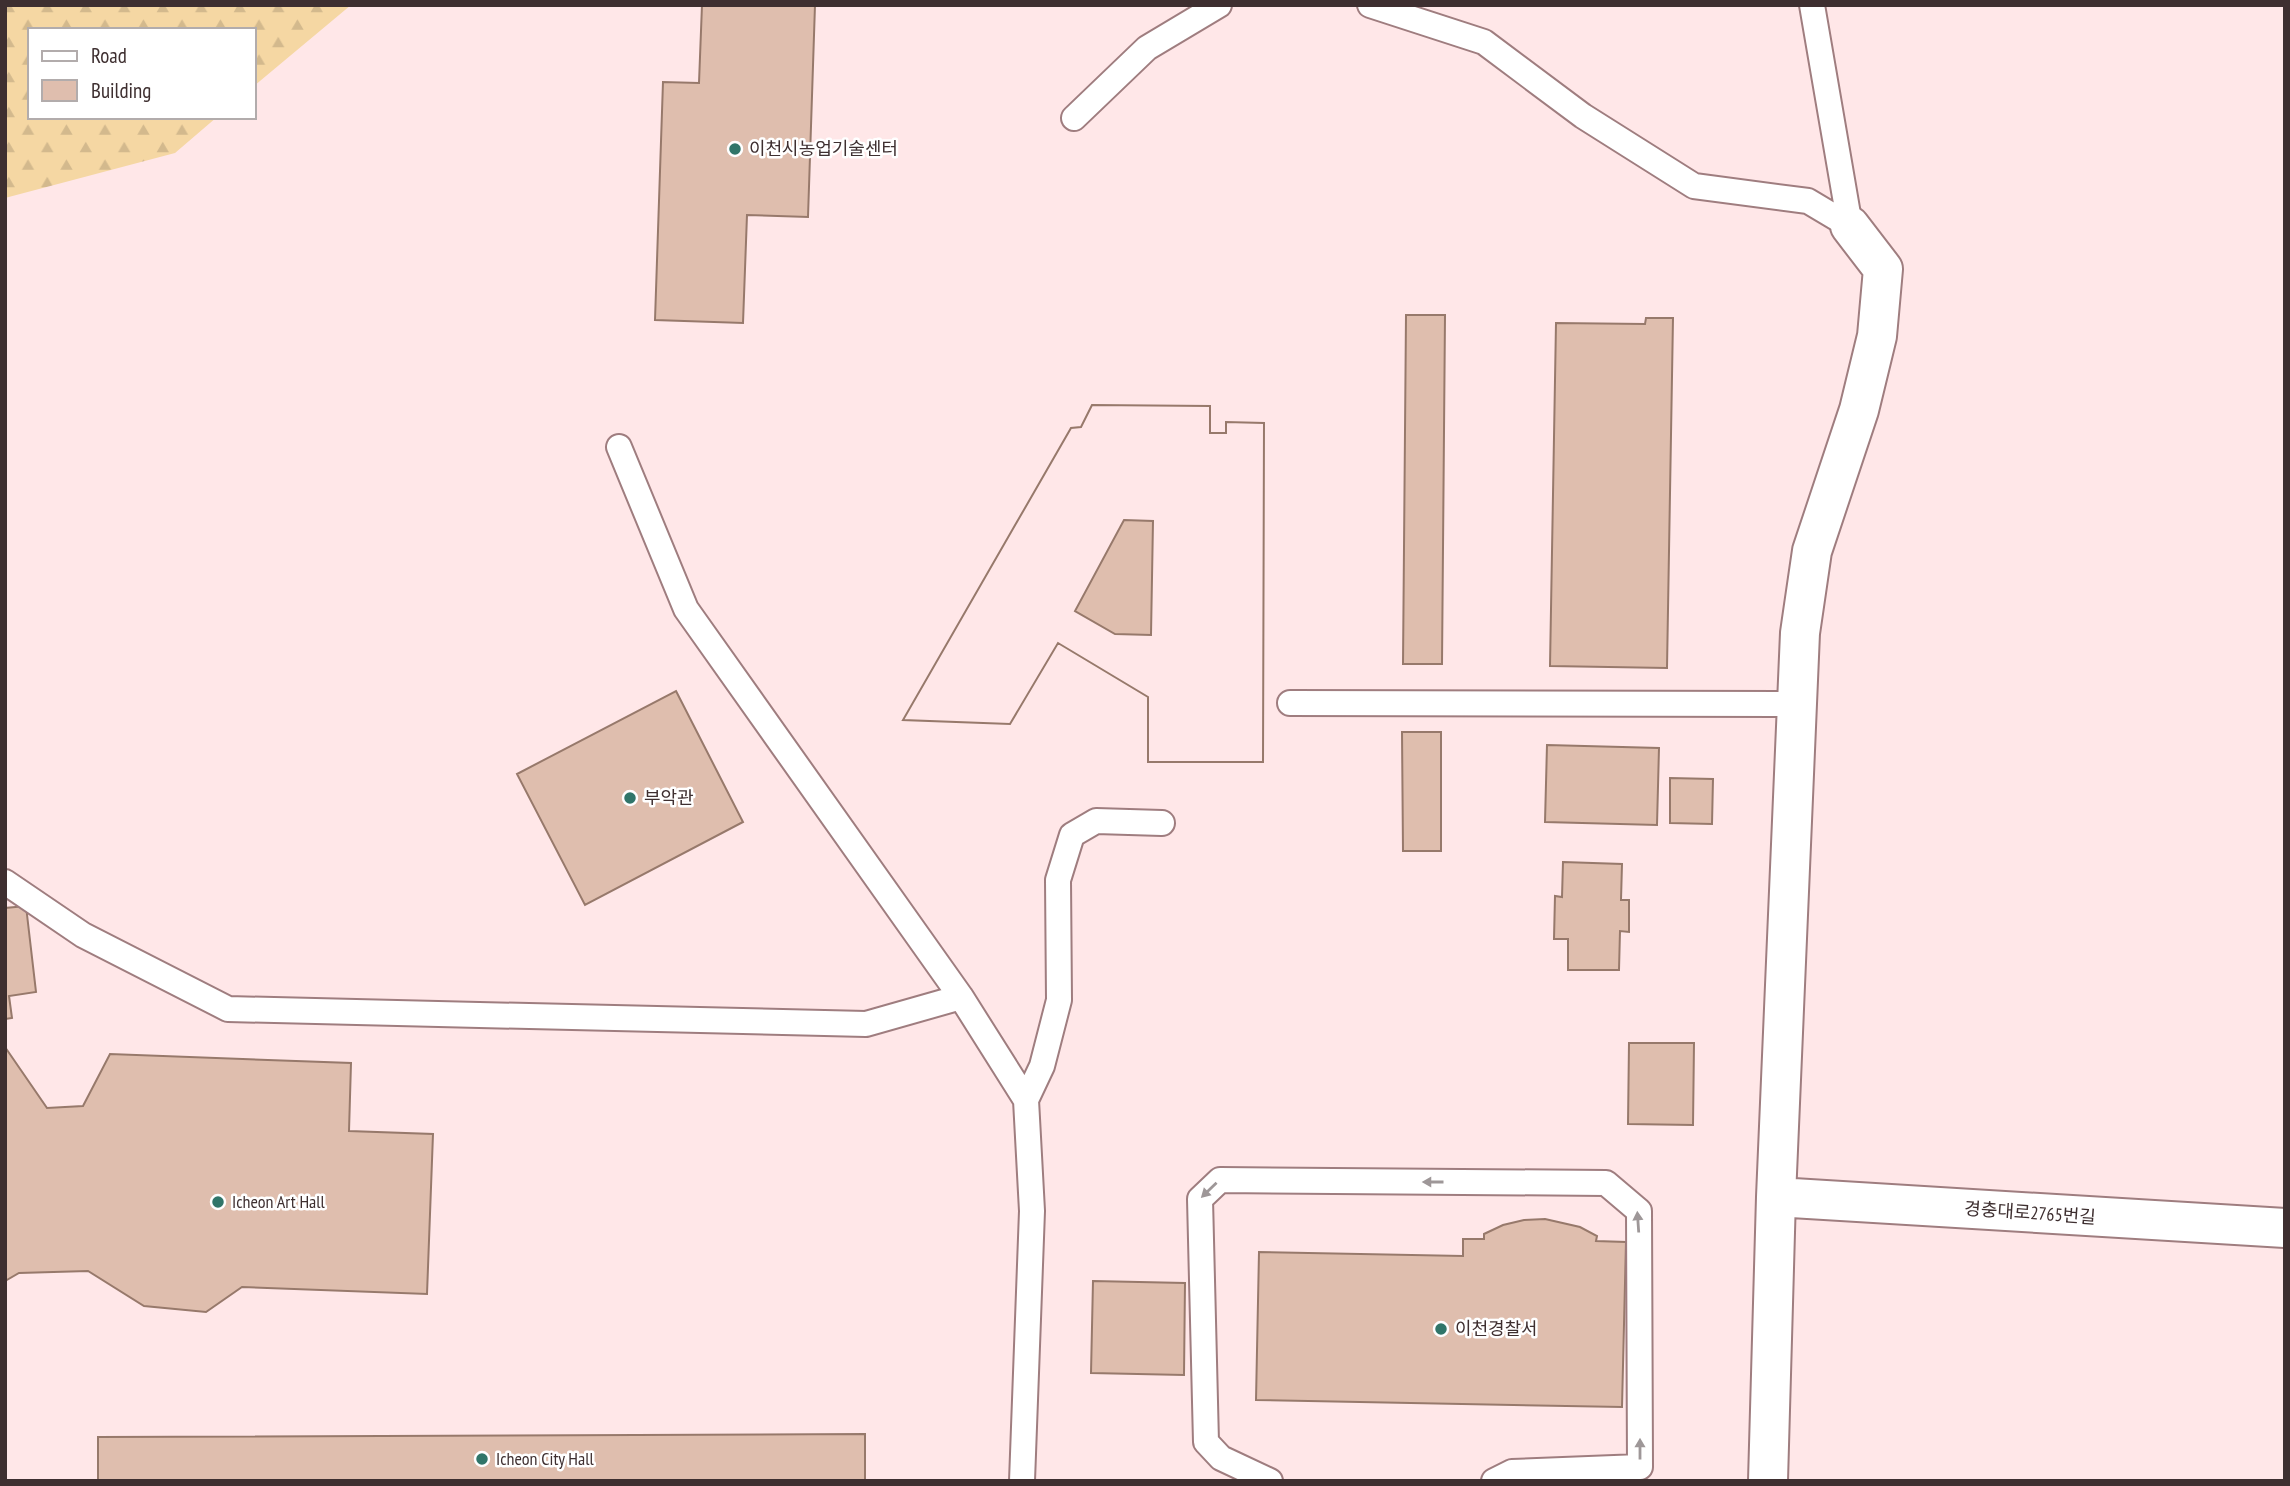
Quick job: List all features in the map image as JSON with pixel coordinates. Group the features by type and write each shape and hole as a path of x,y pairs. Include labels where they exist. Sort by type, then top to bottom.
{"street":[{"path":"1768,1481 1776,1197 1800,633 1812,551 1859,410 1877,336 1883,270 1850,226"},
{"name":"경충대로2765번길","path":"1776,1197 2285,1228"}],"lane":[{"path":"1074,118 1147,48 1219,5"},
{"path":"1370,5 1424,13 1484,42 1583,117 1694,186 1808,201 1850,226"},
{"path":"1812,5 1850,226"},
{"path":"619,447 685,609 961,997 1026,1100"},
{"path":"1290,703 1797,704"},
{"path":"1022,1481 1032,1211 1026,1100 1042,1066 1059,1000 1058,880 1072,835 1096,821 1162,823"},
{"path":"5,882 83,935 228,1009 866,1024 961,997"},
{"path":"1270,1481 1221,1458 1206,1442 1200,1199 1220,1180 1606,1183 1639,1211 1640,1467 1512,1472 1494,1481"}],"green space":[{"path":"5,5 351,5 256,84 256,28 28,28 28,119 215,119 175,153 5,198"}],"building":[{"name":"이천시농업기술센터","path":"702,5 815,5 808,217 747,215 743,323 655,320 663,82 699,83"},
{"path":"1406,315 1445,315 1442,664 1403,664"},
{"path":"1646,318 1673,318 1667,668 1550,666 1556,323 1645,324"},
{"path":"1092,405 1210,406 1210,433 1226,433 1226,422 1264,423 1263,762 1148,762 1148,697 1058,643 1010,724 903,720 1071,428 1081,427","holes":["1124,520 1153,521 1151,635 1115,634 1075,611"]},
{"path":"1092,405 1210,406 1210,433 1226,433 1226,422 1264,423 1263,762 1148,762 1148,697 1058,643 1010,724 903,720 1071,428 1081,427"},
{"name":"부악관","path":"676,691 743,822 585,905 517,774"},
{"path":"1402,732 1441,732 1441,851 1403,851"},
{"path":"1547,745 1659,748 1657,825 1545,822"},
{"path":"1670,778 1713,779 1712,824 1670,823"},
{"path":"1563,862 1622,864 1621,900 1629,900 1629,932 1620,931 1619,970 1568,970 1568,939 1554,939 1555,896 1562,897"},
{"path":"26,906 36,992 9,996 12,1018 5,1019 5,908"},
{"path":"1629,1043 1694,1043 1693,1125 1628,1124"},
{"name":"Icheon Art Hall","path":"5,1047 47,1108 83,1106 110,1054 351,1063 349,1131 433,1134 427,1294 242,1287 206,1312 144,1306 88,1271 19,1273 5,1281"},
{"name":"이천경찰서","path":"1545,1219 1580,1227 1597,1236 1596,1241 1626,1242 1622,1407 1256,1400 1259,1252 1463,1256 1463,1239 1484,1239 1484,1234 1503,1225"},
{"path":"1093,1281 1185,1283 1184,1375 1091,1373"},
{"name":"Icheon City Hall","path":"865,1434 865,1481 98,1481 98,1437"}],"place":[{"name":"이천시농업기술센터","path":"735,149"},
{"name":"부악관","path":"630,798"},
{"name":"Icheon Art Hall","path":"218,1202"},
{"name":"이천경찰서","path":"1441,1329"},
{"name":"Icheon City Hall","path":"482,1459"}]}
